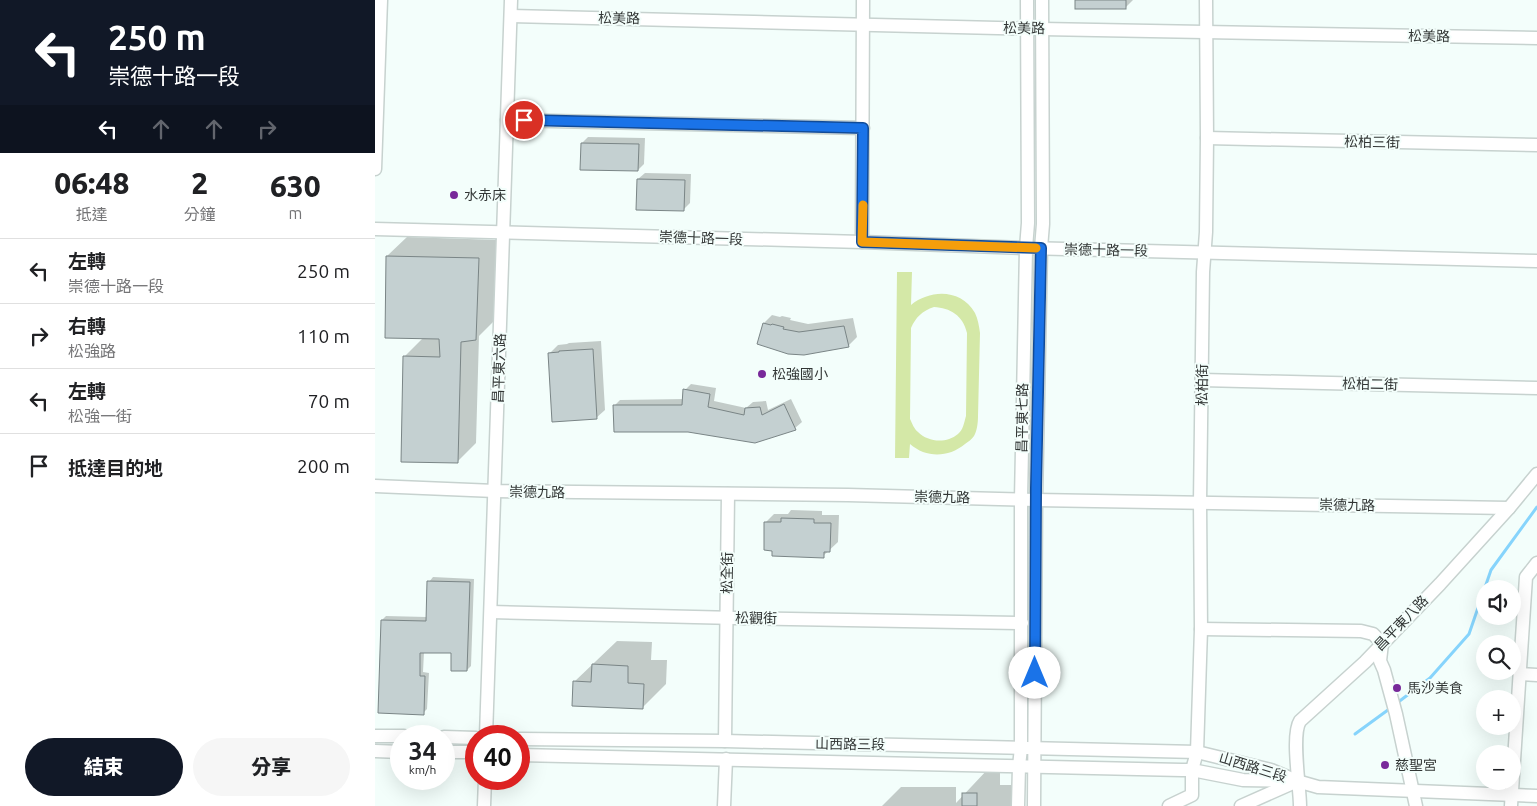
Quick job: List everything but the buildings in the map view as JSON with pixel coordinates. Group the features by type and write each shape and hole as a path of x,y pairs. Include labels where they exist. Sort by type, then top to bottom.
{"street":[{"path":"375,170 378,23 381,0"},
{"name":"昌平東六路","path":"486,725 511,0"},
{"path":"862,242 863,0"},
{"name":"昌平東七路","path":"1018,806 1021,748 1021,499 1028,223 1027,0"},
{"name":"昌平東七路","path":"1034,806 1036,500 1043,224 1042,0"},
{"name":"松柏街","path":"1192,770 1197,752 1201,629 1200,502 1207,138 1206,0"},
{"name":"松美路","path":"511,16 1042,29 1537,38"},
{"path":"507,120 863,128"},
{"name":"松柏三街","path":"1207,138 1537,145"},
{"name":"崇德十路一段","path":"375,229 1537,261"},
{"name":"松柏二街","path":"1202,380 1537,388"},
{"name":"昌平東八路","path":"1300,806 1297,781 1297,725 1365,662 1509,508 1537,474"},
{"name":"崇德九路","path":"375,486 495,491 1509,508"},
{"name":"松全街","path":"725,741 728,494"},
{"path":"1521,658 1526,577 1537,563"},
{"name":"松觀街","path":"491,612 1021,623"},
{"path":"1201,629 1361,631 1373,634 1382,643 1380,660 1385,670 1396,714 1416,806"},
{"path":"1521,674 1537,675"},
{"path":"1511,801 1520,680"},
{"path":"375,736 390,736"},
{"name":"山西路三段","path":"530,740 725,741 1197,752 1263,767 1297,781"},
{"path":"375,751 390,752"},
{"name":"山西路三段","path":"530,755 1192,770 1243,780 1297,781"},
{"path":"724,806 726,759"},
{"path":"1169,806 1192,795 1192,770"},
{"path":"1241,806 1297,781 1317,787 1413,791 1511,801 1537,796"},
{"path":"485,790 485,806"}],"green space":[{"path":"897,272 912,272 911,305 927,296 945,294 962,299 976,315 980,333 978,421 973,437 958,449 944,454 930,454 916,449 910,444 909,458 895,458","holes":["934,307 945,309 959,317 967,333 966,416 958,434 948,439 937,441 922,435 915,429 910,419 911,328 917,318 926,310"]}],"waterway":[{"path":"1397,703 1430,678 1469,634 1491,570 1537,507"},
{"path":"1355,734 1392,707"}],"slow traffic":[{"path":"863,205 862,242 1036,248"}],"place":[{"name":"水赤床","path":"454,195"},
{"name":"松強國小","path":"762,374"},
{"name":"馬沙美食","path":"1397,688"},
{"name":"慈聖宮","path":"1385,765"}],"route":[{"path":"524,120 863,128 862,242 1041,248 1036,488 1035,673"}]}
